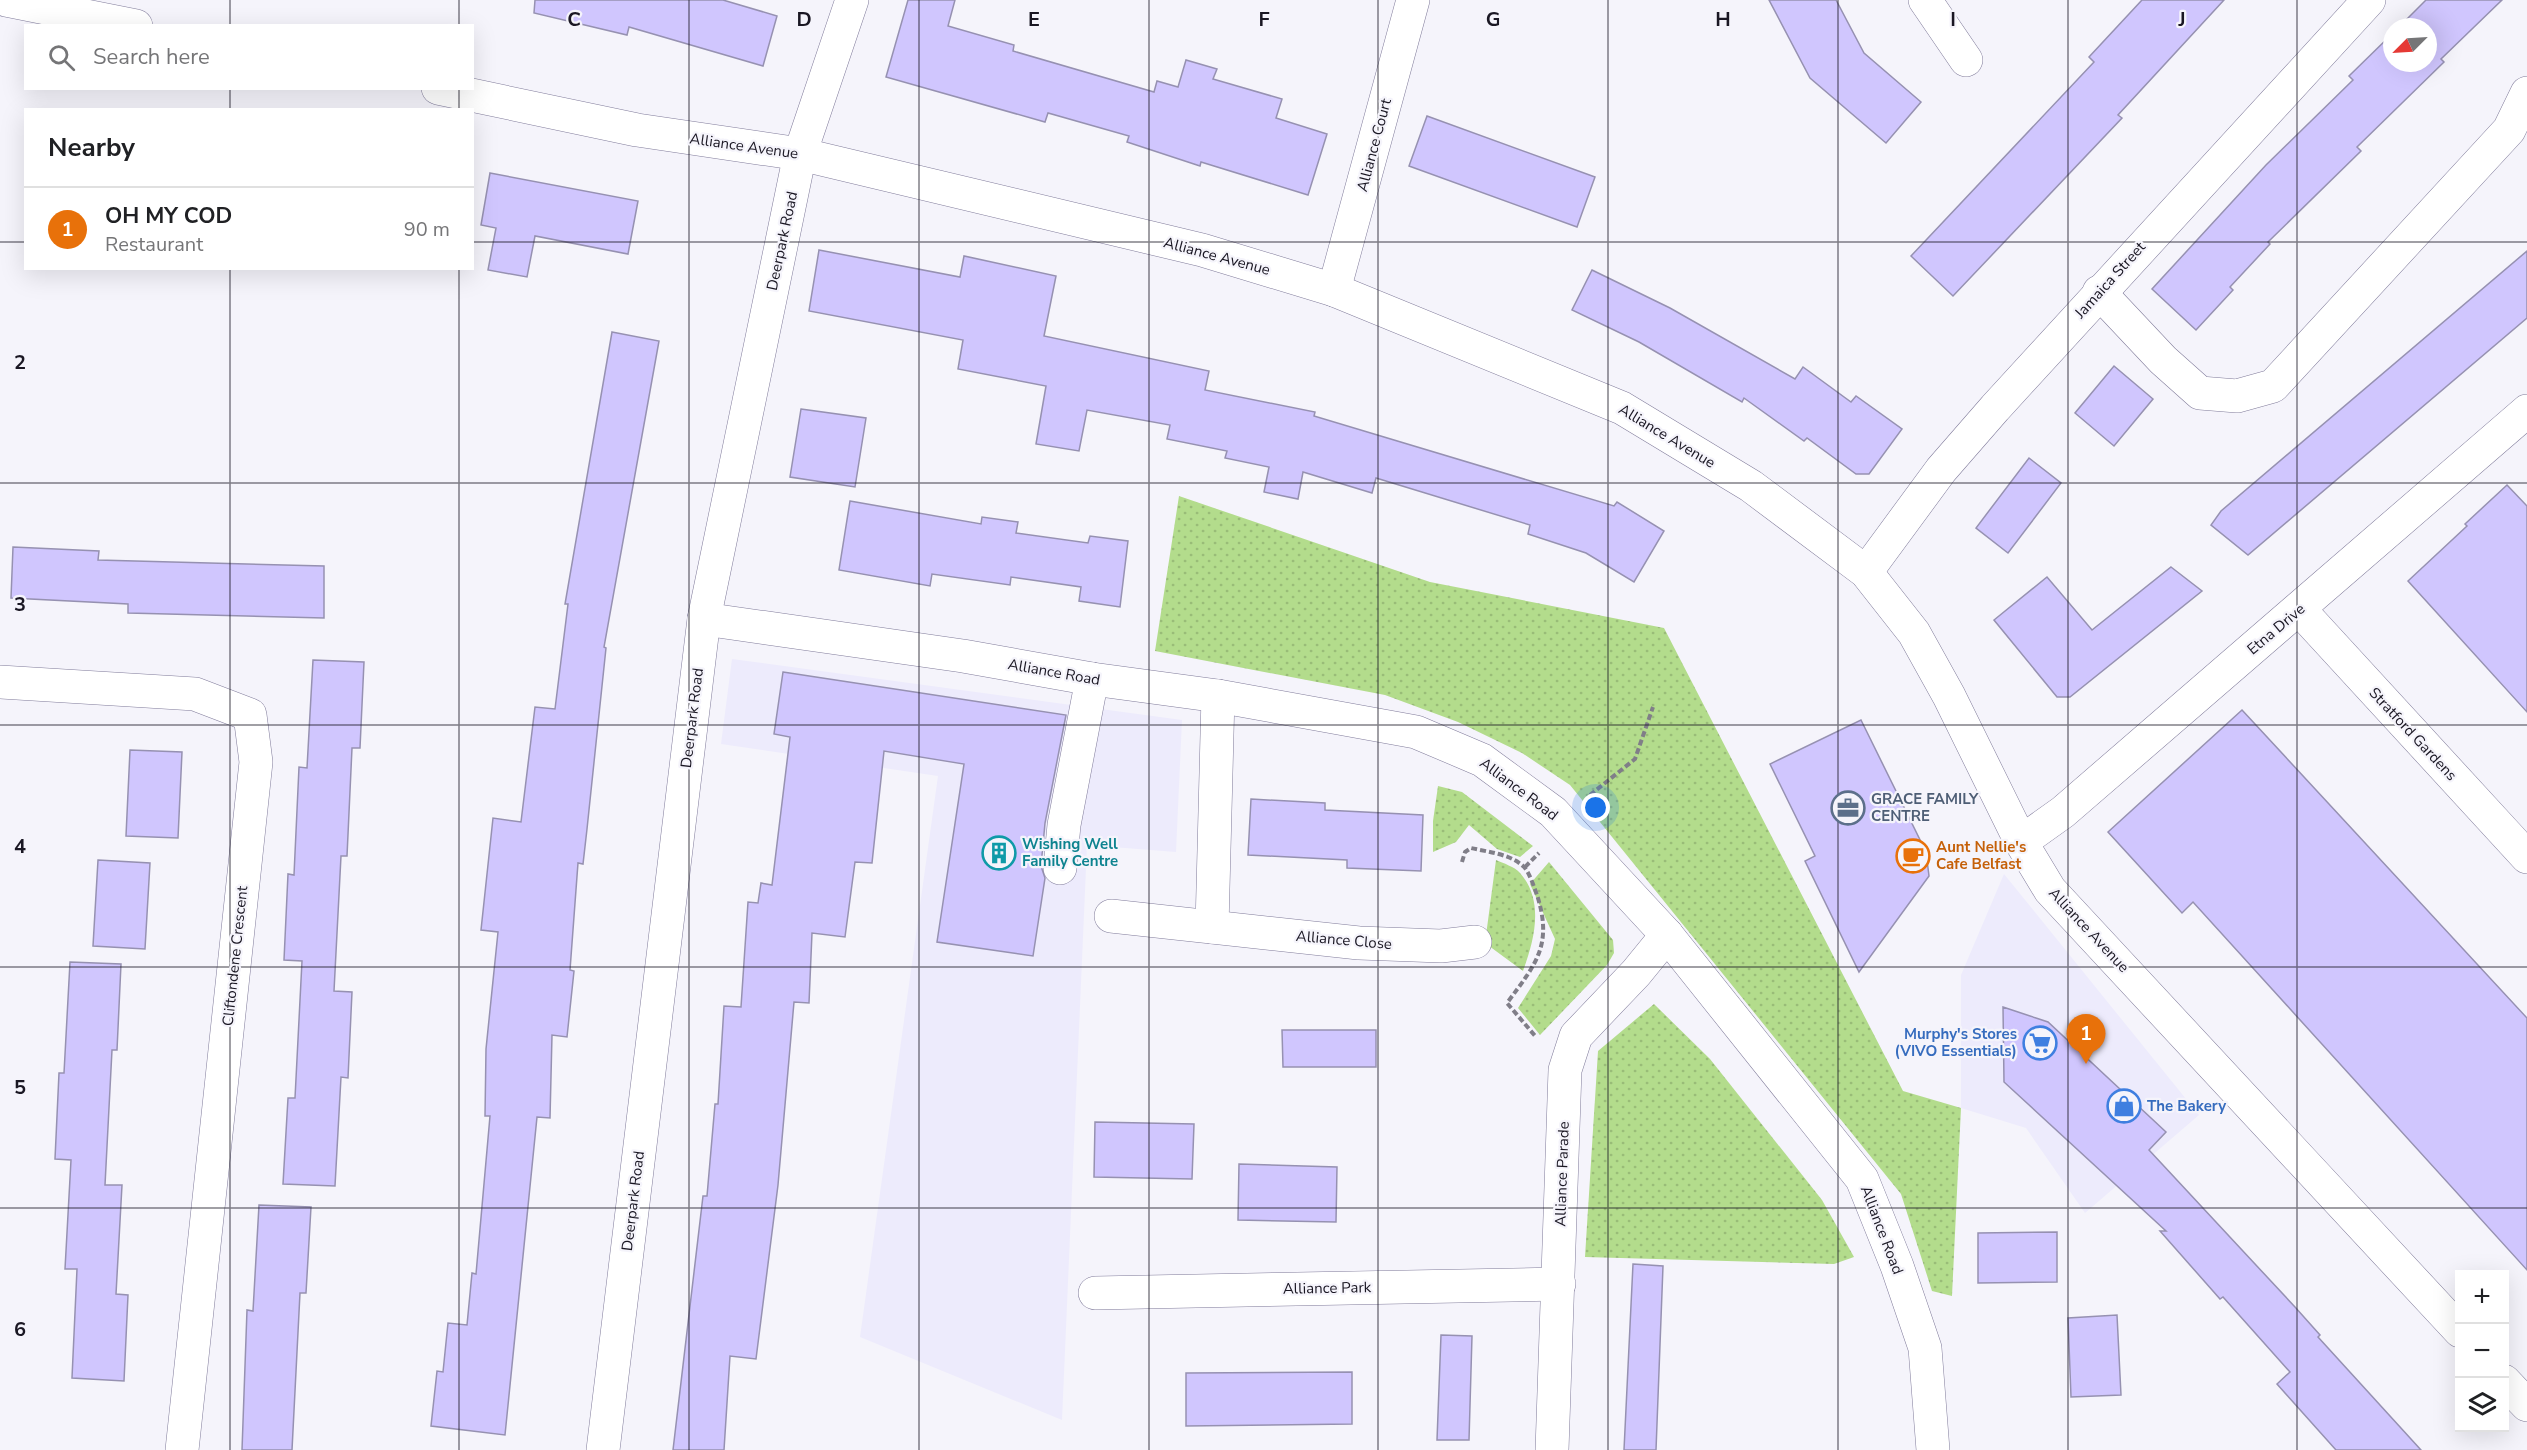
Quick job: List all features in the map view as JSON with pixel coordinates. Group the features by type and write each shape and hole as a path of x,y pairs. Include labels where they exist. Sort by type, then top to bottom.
{"street":[{"path":"6,0 126,24"},
{"name":"Deerpark Road","path":"603,1450 704,619 800,154 852,0"},
{"name":"Alliance Court","path":"1334,290 1413,0"},
{"path":"1925,0 1966,60"},
{"name":"Jamaica Street","path":"1866,572 1941,470 2099,292 2369,0"},
{"name":"Alliance Avenue","path":"447,90 637,130 800,154 1202,250 1334,290 1622,408 1751,486 1866,572 1914,633 1949,696 2022,842 2050,890 2455,1326"},
{"path":"2099,292 2163,360 2200,393 2237,396 2273,386 2510,130 2527,93"},
{"name":"Etna Drive","path":"2022,842 2062,812 2300,610 2527,411"},
{"name":"Stratford Gardens","path":"2300,610 2527,857"},
{"name":"Alliance Road","path":"704,619 963,656 1092,679 1218,696 1416,732 1482,760 1552,833 1667,935 1862,1179 1897,1266 1925,1348 1933,1450"},
{"path":"1060,868 1064,825 1092,679"},
{"name":"Cliftondene Crescent","path":"0,682 195,694 250,715 256,762 182,1450"},
{"path":"1212,927 1218,696"},
{"name":"Alliance Close","path":"1111,916 1359,943 1441,946 1475,942"},
{"name":"Alliance Parade","path":"1552,1450 1565,1070 1576,1036 1636,973 1667,935"},
{"name":"Alliance Park","path":"1095,1293 1559,1284"},
{"path":"2509,1385 2527,1405"}],"path":[{"path":"1524,867 1552,833 1635,759 1653,707"},
{"path":"1462,862 1465,852 1472,848 1504,856 1524,867 1544,920 1543,943 1532,970 1507,1003 1565,1070"}],"shaded area":[{"path":"732,659 1182,720 1176,852 1087,845 1062,1420 860,1337 938,776 721,744"},
{"path":"2004,874 2199,1115 2085,1213 2026,1128 1961,1108 1961,975"}],"green space":[{"path":"1179,496 1430,582 1664,628 1903,1091 1961,1108 1952,1296 1932,1291 1901,1194 1570,785 1522,753 1458,722 1385,695 1155,651"},
{"path":"1438,786 1462,792 1533,846 1520,857 1497,849 1469,825 1456,842 1433,852 1433,821"},
{"path":"1496,860 1518,871 1528,884 1533,896 1535,921 1531,947 1523,971 1485,943"},
{"path":"1549,862 1613,940 1614,953 1607,965 1540,1035 1518,1008 1551,956 1555,939 1530,884"},
{"path":"1654,1004 1710,1059 1822,1200 1854,1257 1834,1264 1585,1257 1598,1051"}],"building":[{"path":"535,0 723,0 777,16 763,66 629,27 627,35 534,13"},
{"path":"908,0 955,0 948,26 1014,45 1013,51 1154,92 1157,81 1178,87 1186,60 1217,69 1213,79 1282,99 1276,118 1327,134 1308,195 1201,162 1200,166 1127,142 1129,136 1048,113 1045,122 886,77"},
{"path":"1769,0 1836,0 1864,53 1921,102 1886,143 1810,78"},
{"path":"2142,0 2224,0 2118,115 2122,118 1953,296 1911,256 2094,62 2089,57"},
{"path":"2426,0 2502,0 2441,59 2444,62 2437,69 2437,18 2408,18"},
{"path":"2383,43 2383,72 2434,72 2357,147 2361,151 2268,242 2270,244 2230,287 2233,290 2196,330 2152,289 2266,165 2353,80 2349,76"},
{"path":"1427,116 1595,177 1577,227 1409,166"},
{"path":"490,173 638,201 628,254 535,236 527,277 488,270 496,228 481,225"},
{"path":"819,250 960,277 964,256 1056,276 1044,336 1209,371 1205,390 1315,412 1314,416 1614,506 1617,502 1664,531 1634,582 1586,553 1528,534 1530,525 1376,478 1372,493 1303,472 1298,499 1264,492 1269,467 1225,458 1227,451 1167,439 1170,425 1087,410 1079,451 1036,444 1046,386 958,369 963,340 809,311"},
{"path":"2527,251 2527,318 2248,555 2211,525 2221,511"},
{"path":"1592,270 1670,308 1795,379 1803,367 1851,402 1856,396 1902,429 1869,474 1856,474 1807,438 1804,441 1744,398 1742,402 1639,342 1572,310"},
{"path":"612,332 659,341 604,647 606,648 583,864 578,863 570,970 574,971 567,1037 552,1035 550,1118 537,1117 505,1435 431,1426 437,1371 443,1372 448,1323 467,1325 472,1273 476,1274 490,1116 485,1116 486,1049 498,932 481,930 493,818 521,822 535,707 555,709 568,604 565,604"},
{"path":"2114,366 2153,399 2114,446 2075,413"},
{"path":"801,409 866,418 855,487 790,477"},
{"path":"2029,458 2061,483 2008,553 1976,528"},
{"path":"2507,485 2527,506 2527,712 2408,581"},
{"path":"850,501 981,524 982,517 1018,522 1016,533 1088,543 1090,536 1128,541 1120,607 1079,601 1081,587 1011,577 1010,585 932,574 930,586 839,570"},
{"path":"13,547 99,551 98,560 324,566 324,618 128,613 128,604 11,598"},
{"path":"2171,567 2202,591 2070,697 2057,697 1994,620 2047,577 2092,630"},
{"path":"313,660 364,662 360,748 352,748 347,856 341,856 334,991 352,992 348,1078 341,1077 335,1186 283,1184 288,1098 295,1098 302,961 284,960 288,874 294,875 299,767 307,768"},
{"path":"783,672 1066,715 1045,823 1041,866 1045,878 1033,956 937,942 964,764 884,751 872,863 855,862 845,937 812,933 809,1003 794,1002 778,1185 756,1359 730,1356 724,1450 673,1450 703,1196 707,1196 715,1104 718,1104 724,1006 741,1007 748,902 758,903 761,883 772,885 790,737 774,734"},
{"path":"2242,710 2527,1018 2527,1270 2193,902 2182,913 2108,832"},
{"name":"GRACE FAMILY CENTRE","path":"1861,720 1926,852 1929,876 1859,972 1805,861 1815,856 1770,764"},
{"path":"130,750 182,752 178,838 126,836"},
{"path":"1251,799 1325,803 1325,810 1423,815 1421,871 1347,868 1347,860 1248,855"},
{"path":"98,860 150,863 145,949 93,946"},
{"path":"70,962 121,964 117,1050 112,1050 105,1185 122,1185 116,1294 128,1295 124,1381 72,1378 77,1269 65,1269 71,1160 55,1159 59,1073 64,1073"},
{"path":"2003,1007 2048,1022 2166,1132 2149,1150 2295,1307 2320,1335 2318,1337 2421,1450 2336,1450 2277,1384 2290,1372 2223,1297 2220,1299 2160,1231 2166,1231 2004,1082"},
{"path":"1282,1030 1376,1030 1376,1067 1283,1067"},
{"path":"1095,1122 1194,1124 1192,1179 1094,1177"},
{"path":"1239,1164 1337,1167 1336,1222 1238,1220"},
{"path":"259,1205 311,1207 306,1293 300,1293 292,1450 242,1450 247,1310 253,1311"},
{"path":"2057,1232 2057,1282 1978,1283 1978,1233"},
{"path":"1633,1264 1663,1266 1656,1450 1624,1450"},
{"path":"2117,1315 2121,1395 2071,1397 2068,1318"},
{"path":"1441,1335 1472,1336 1469,1440 1437,1440"},
{"path":"1352,1372 1352,1424 1186,1426 1186,1373"}],"place":[{"name":"GRACE FAMILY CENTRE","path":"1848,808"},
{"name":"Wishing Well Family Centre","path":"999,853"},
{"name":"Aunt Nellie's Cafe Belfast","path":"1913,856"},
{"name":"Murphy's Stores (VIVO Essentials)","path":"2040,1043"},
{"name":"OH MY COD","path":"2086,1064"},
{"name":"The Bakery","path":"2124,1106"}]}
